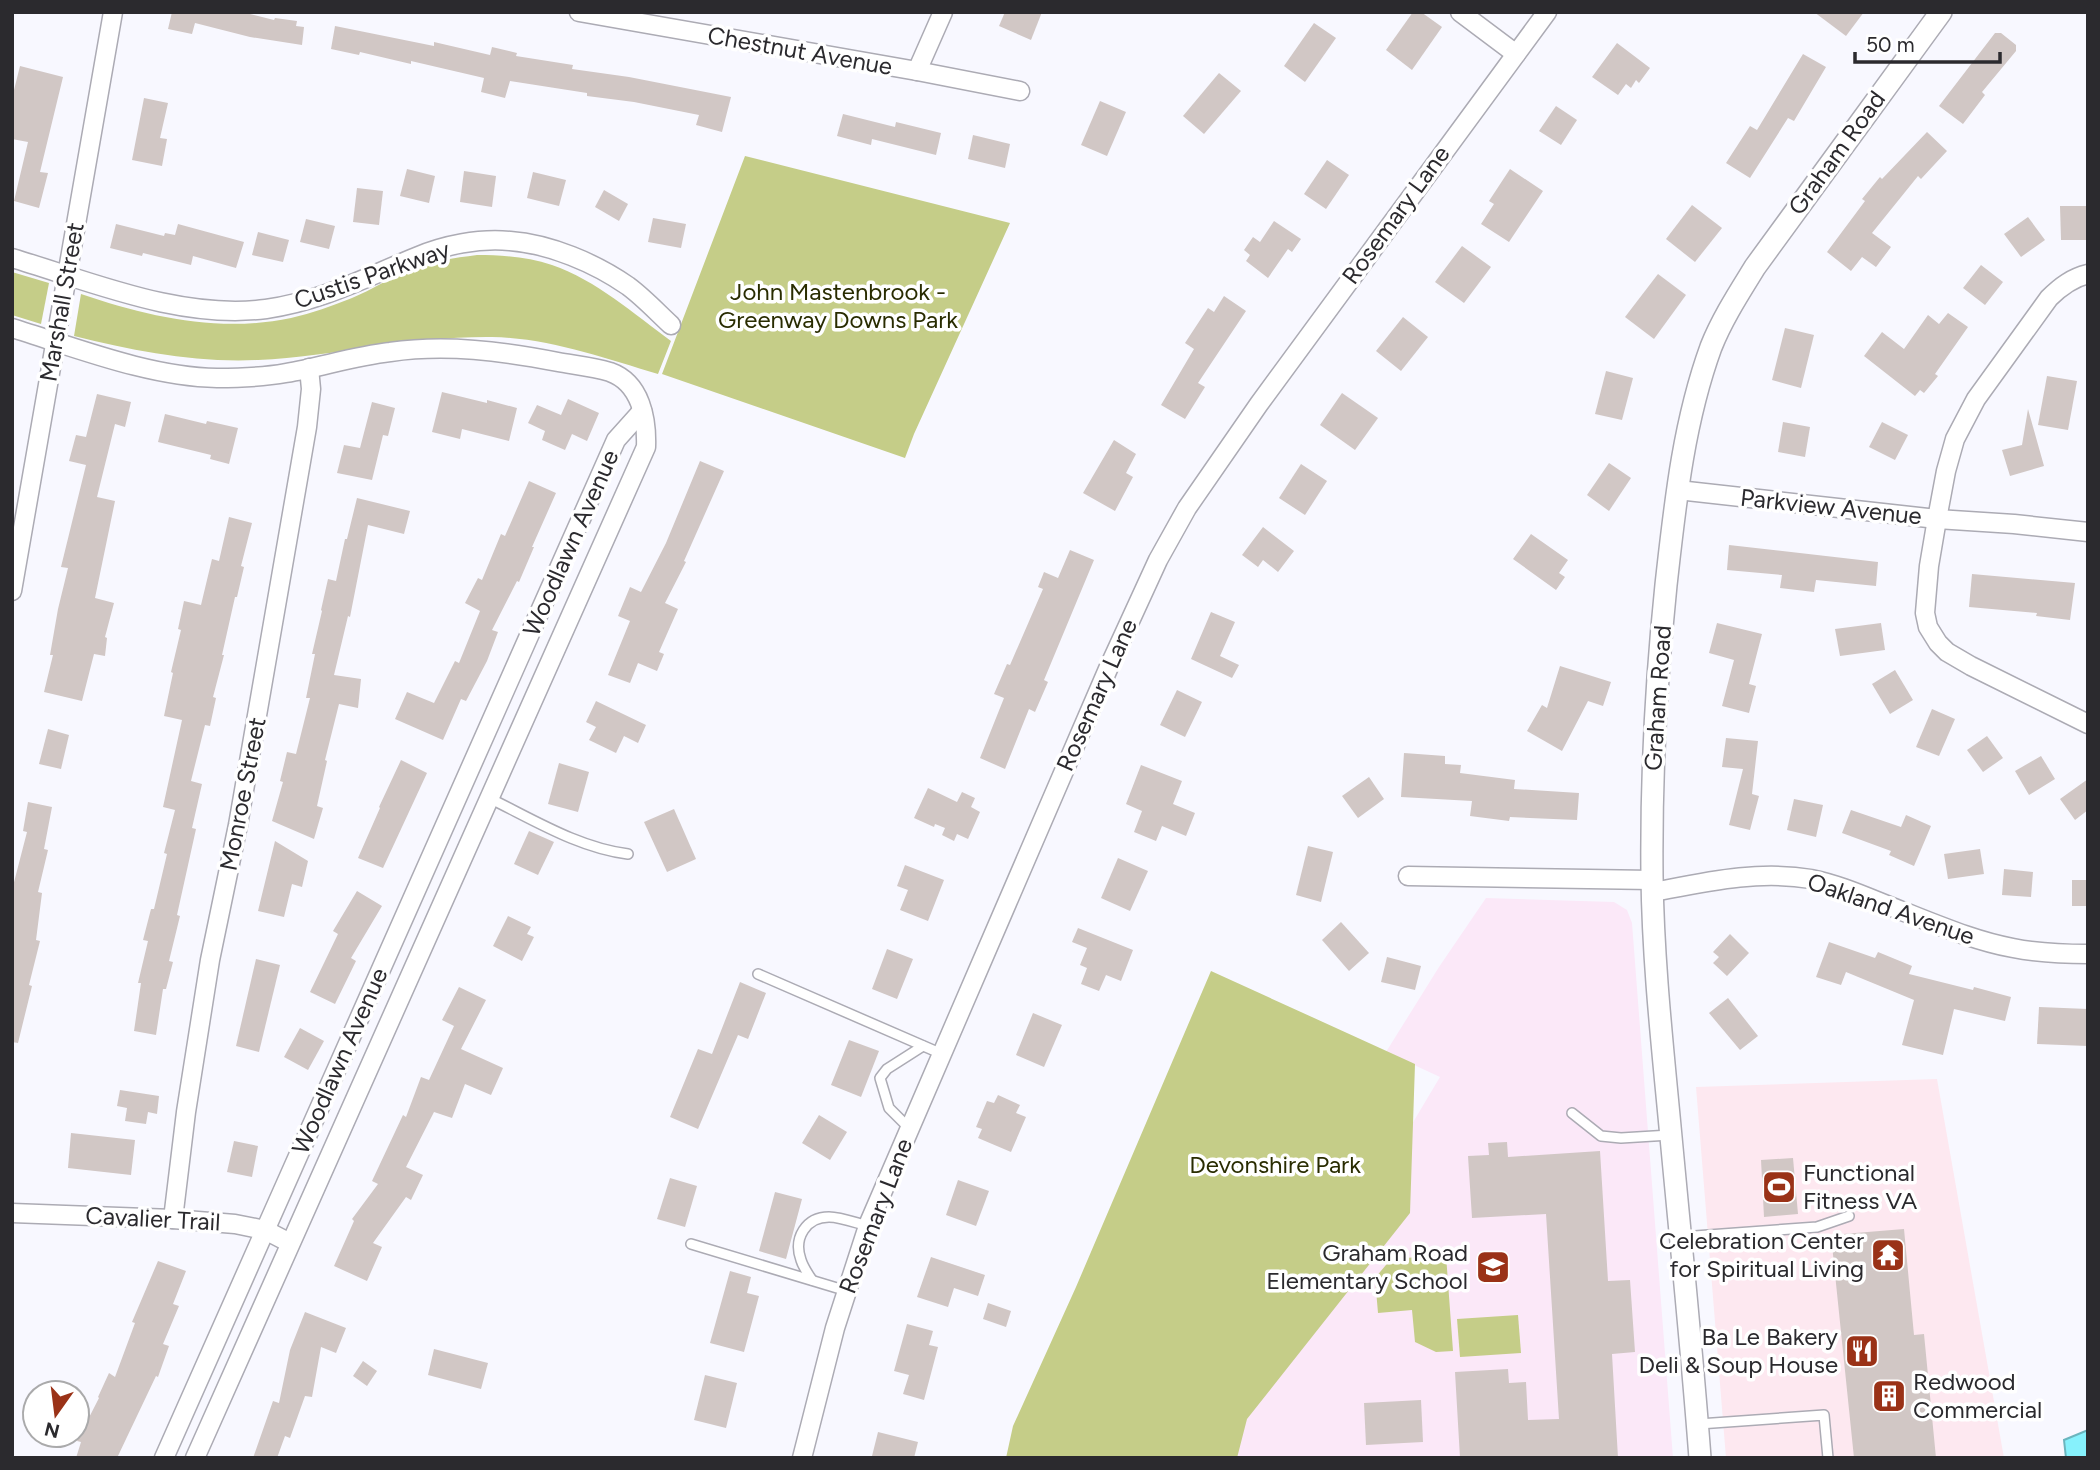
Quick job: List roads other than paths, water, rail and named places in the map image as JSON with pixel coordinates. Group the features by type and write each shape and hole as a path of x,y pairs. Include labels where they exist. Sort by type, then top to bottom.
{"street":[{"name":"Marshall Street","path":"12,591 113,12"},
{"name":"Chestnut Avenue","path":"579,12 645,18 1020,91"},
{"path":"917,71 943,12"},
{"path":"1460,12 1516,54"},
{"name":"Rosemary Lane","path":"802,1458 835,1328 868,1226 1108,668 1158,560 1187,508 1259,404 1546,12"},
{"name":"Graham Road","path":"1700,1458 1663,1058 1652,886 1654,748 1659,651 1678,489 1693,403 1712,345 1729,310 1762,256 1941,12"},
{"name":"Custis Parkway","path":"12,258 152,300 229,311 265,309 312,300 348,288 418,256 440,249 478,241 509,240 582,260 628,286 671,325"},
{"path":"2088,274 2069,281 2049,298 1976,399 1955,439 1937,519 2088,532"},
{"path":"12,328 131,364 214,378 253,377 388,352 433,348 477,349 610,372 624,379 634,390 642,411"},
{"name":"Monroe Street","path":"173,1219 186,1112 210,960 243,798 307,427 311,389 309,368"},
{"name":"Woodlawn Avenue","path":"195,1458 646,447 642,411"},
{"name":"Woodlawn Avenue","path":"164,1458 616,440 642,411"},
{"name":"Parkview Avenue","path":"1678,489 1937,519 1925,614 1928,627 1938,643 1947,652 1971,666 2088,724"},
{"path":"432,853 459,865"},
{"name":"Oakland Avenue","path":"1408,876 1652,886 1757,875 1814,880 1846,889 1980,940 2054,954 2088,954"},
{"name":"Cavalier Trail","path":"12,1213 235,1224 265,1230 290,1243"}],"lane":[{"path":"489,798 573,839 607,852 628,854"},
{"path":"758,974 942,1054"},
{"path":"909,1128 889,1108 880,1078 887,1069 923,1046"},
{"path":"1572,1113 1601,1136 1621,1138 1671,1135"},
{"path":"1679,1237 1817,1227 1849,1216"},
{"path":"812,1280 800,1259 799,1244 802,1231 810,1221 830,1217 868,1226"},
{"path":"691,1244 847,1291"},
{"path":"1697,1424 1824,1415 1828,1458"}],"water":[{"path":"2088,1430 2088,1458 2066,1458 2064,1440"}],"place":[{"name":"Functional Fitness VA","path":"1779,1187"},
{"name":"Celebration Center for Spiritual Living","path":"1888,1255"},
{"name":"Graham Road Elementary School","path":"1493,1267"},
{"name":"Ba Le Bakery Deli & Soup House","path":"1862,1351"},
{"name":"Redwood Commercial","path":"1889,1396"}],"park label":[{"name":"John Mastenbrook - Greenway Downs Park","path":"838,306"},
{"name":"Devonshire Park","path":"1275,1165"}]}
